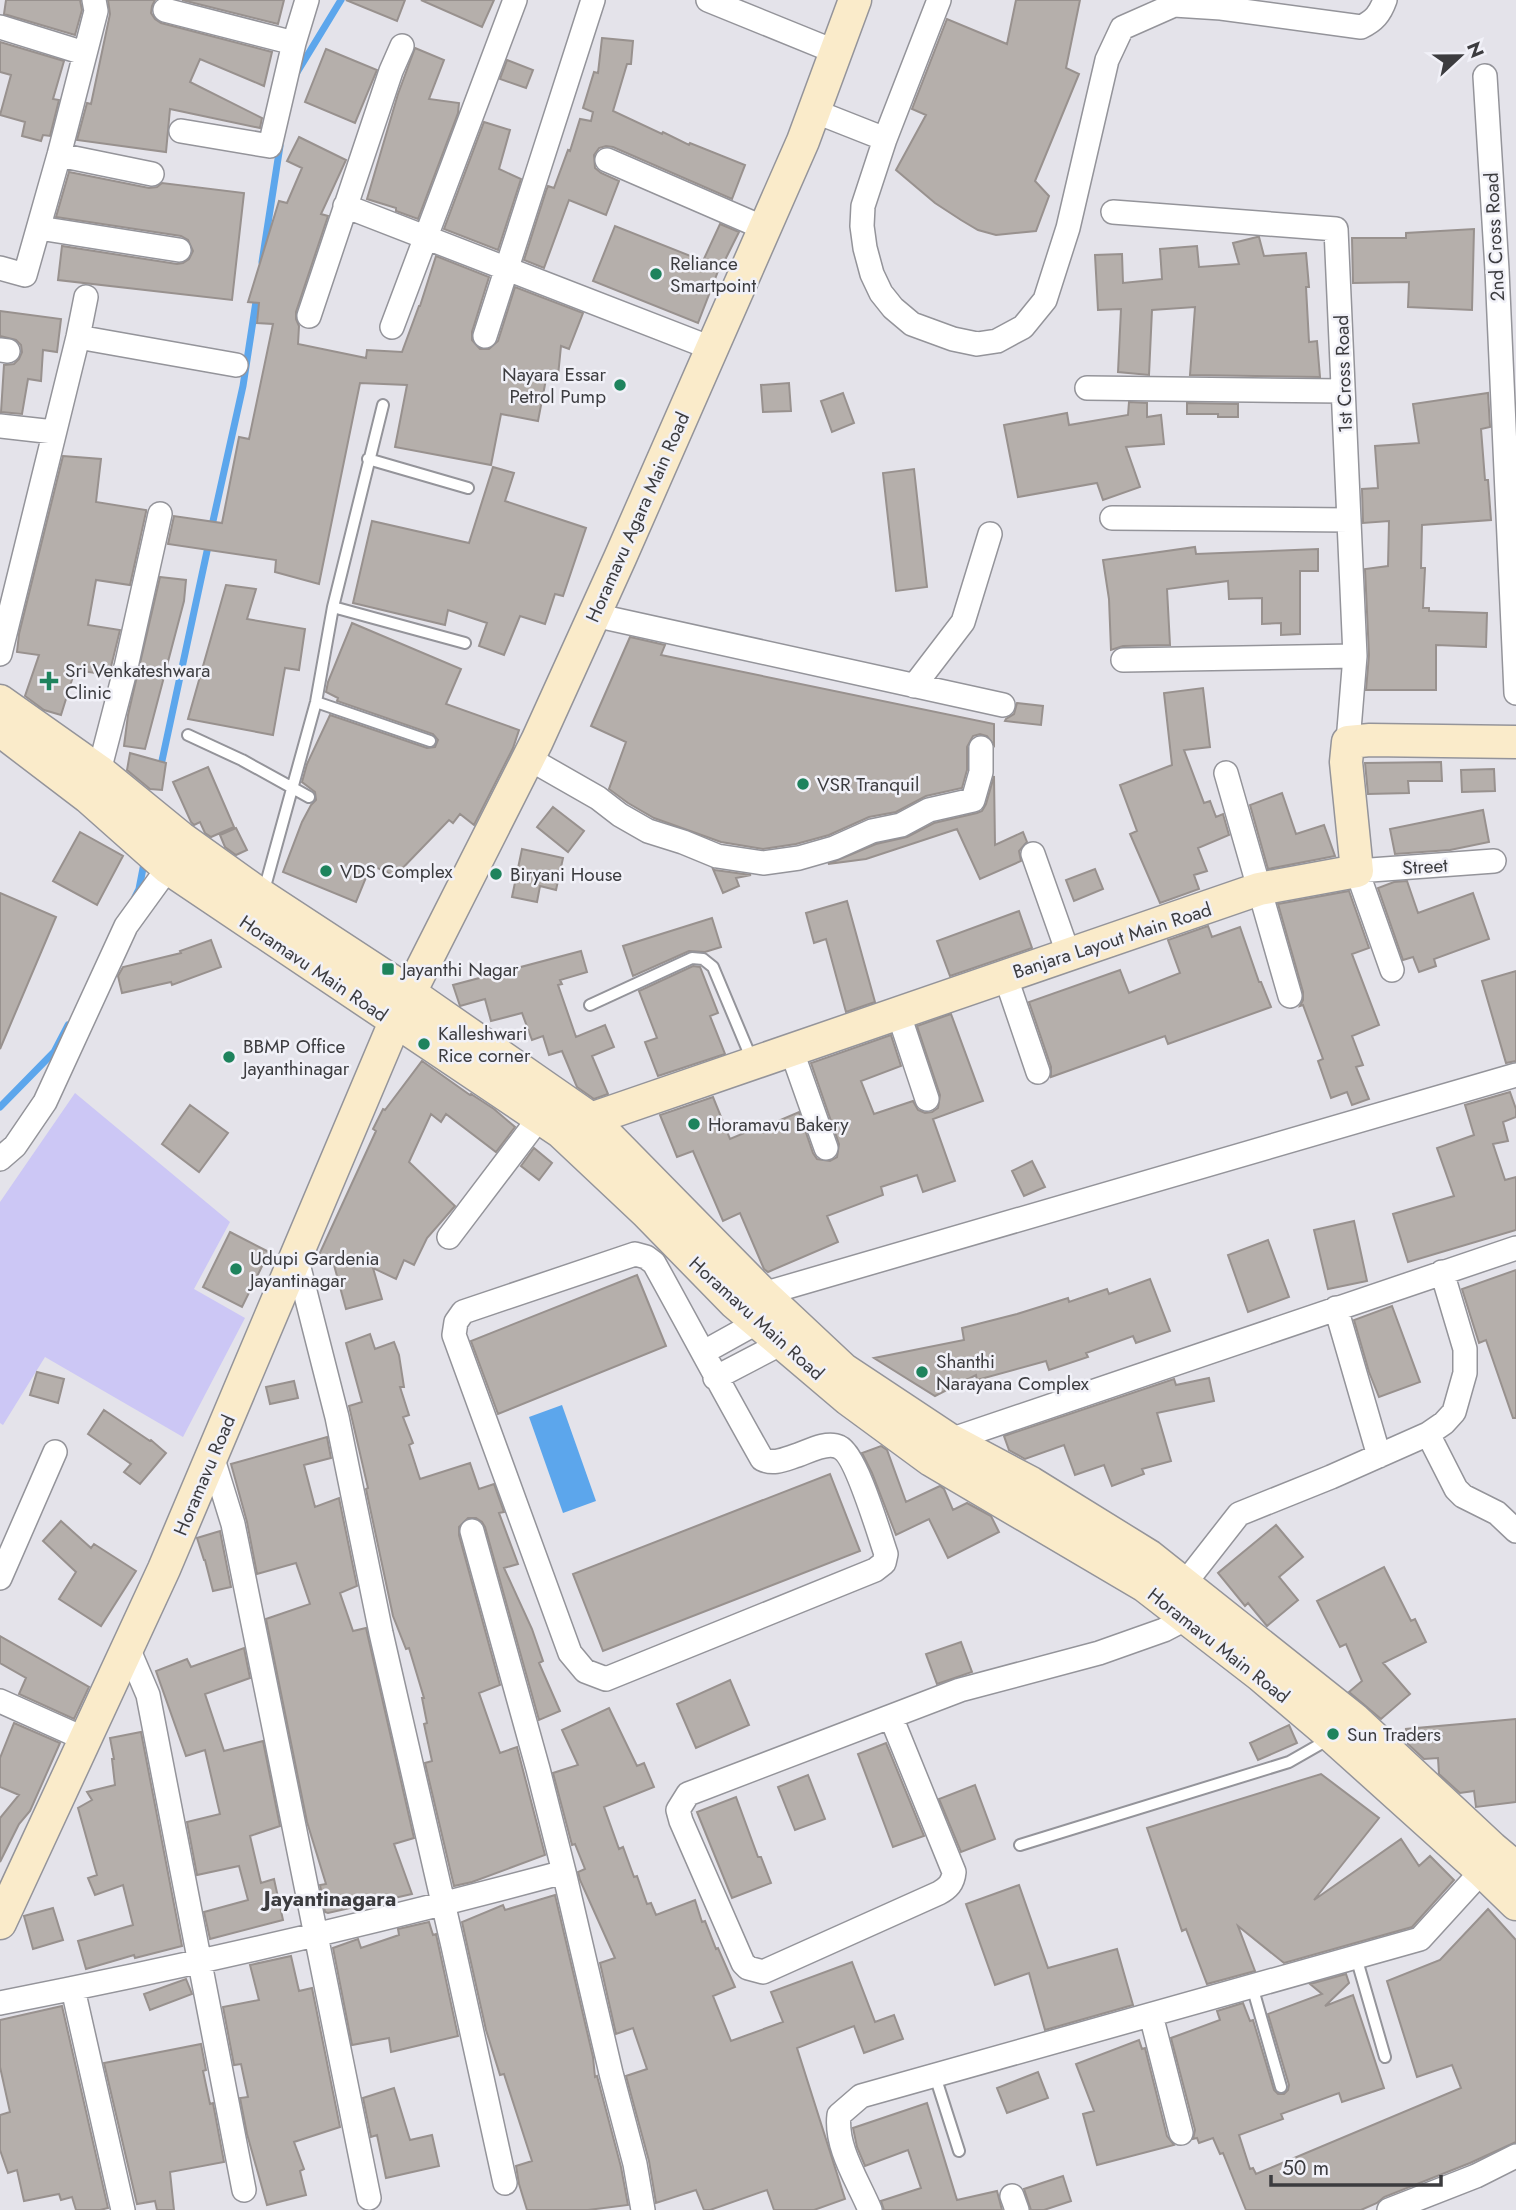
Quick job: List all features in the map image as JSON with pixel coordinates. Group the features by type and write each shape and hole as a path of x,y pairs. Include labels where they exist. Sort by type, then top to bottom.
{"main road":[{"name":"Horamavu Agara Main Road","path":"395,1022 528,758 594,615 803,141 855,0"},
{"path":"0,701 99,771 126,811"},
{"name":"Horamavu Main Road","path":"0,730 126,811 181,838 262,897 410,993 591,1119 761,1308 782,1343 848,1399 939,1448 1145,1586 1260,1675 1333,1737 1487,1859 1516,1868"},
{"path":"1357,871 1346,762 1348,742 1516,742"},
{"name":"Horamavu Main Road","path":"126,811 157,860 561,1132 735,1303 761,1308 843,1369 939,1448 1031,1483 1149,1556 1185,1583 1354,1719 1487,1859 1516,1904"},
{"name":"Banjara Layout Main Road","path":"591,1119 1068,953 1259,890 1357,871"},
{"name":"Horamavu Road","path":"0,1923 164,1569 395,1022"}],"street":[{"path":"0,268 25,275 96,10 94,0"},
{"path":"181,131 270,146 307,0"},
{"path":"392,327 515,0"},
{"path":"485,336 593,0"},
{"path":"708,0 836,52"},
{"path":"939,0 885,139 863,206 862,226 872,274 881,293 893,308 912,324 953,339 977,344 997,341 1023,327 1045,300 1068,228 1107,60 1122,28 1174,3 1361,27 1373,22 1385,0"},
{"path":"165,10 294,43"},
{"path":"0,27 84,53"},
{"path":"309,316 391,71 402,46"},
{"name":"2nd Cross Road","path":"1485,76 1506,269 1516,693"},
{"path":"814,111 885,139"},
{"path":"59,156 152,174"},
{"path":"607,160 764,228"},
{"path":"345,206 711,348"},
{"name":"1st Cross Road","path":"1113,212 1336,229 1355,656 1348,742"},
{"path":"39,228 179,250"},
{"path":"0,654 79,337 86,297"},
{"path":"79,337 236,365"},
{"path":"1087,388 1343,391"},
{"path":"0,426 54,432"},
{"path":"99,771 126,667 160,514"},
{"path":"1112,518 1349,520"},
{"path":"914,686 963,622 990,534"},
{"path":"594,615 1003,705"},
{"path":"1123,660 1355,656"},
{"path":"528,758 588,792 648,831 717,856 763,863 799,858 872,831 901,824 929,810 973,800 981,772 981,748"},
{"path":"1226,773 1290,996"},
{"path":"0,1160 15,1146 45,1102 157,860 181,838"},
{"path":"1033,854 1068,953"},
{"name":"Street","path":"1357,871 1494,861"},
{"path":"1357,871 1392,970"},
{"path":"1005,975 1038,1072"},
{"path":"898,1012 927,1099"},
{"path":"791,1049 826,1148"},
{"path":"704,1352 761,1308 1516,1075"},
{"path":"449,1237 540,1117"},
{"path":"939,1448 1336,1308 1516,1248"},
{"path":"635,1254 654,1263 704,1352 715,1378 762,1458 767,1461 777,1461 832,1445 840,1447 848,1454 862,1484 886,1554 884,1563 875,1570 606,1679 584,1671 570,1653 454,1335 456,1322 464,1311 471,1308 635,1254"},
{"path":"296,1256 337,1417 381,1633 505,2183"},
{"path":"891,1717 954,1872 953,1880 948,1888 939,1893 763,1972 748,1968 743,1963 681,1821 678,1810 682,1801 695,1790 960,1690 1099,1653 1164,1630 1187,1618 1185,1583 1239,1514 1428,1434 1454,1412 1465,1373 1465,1349 1442,1272"},
{"path":"1336,1308 1379,1456"},
{"path":"715,1378 782,1343"},
{"path":"1428,1434 1456,1489 1463,1496 1497,1513 1516,1531"},
{"path":"0,1578 55,1452"},
{"path":"212,1456 233,1524 369,2197"},
{"path":"472,1531 564,1872 635,2164 643,2210"},
{"path":"128,1648 148,1695 244,2190"},
{"path":"0,1701 85,1739"},
{"path":"862,2208 837,2129 839,2115 861,2096 1420,1939 1487,1859"},
{"path":"0,2003 201,1961 444,1905 564,1872"},
{"path":"73,1989 123,2210"},
{"path":"1151,2015 1181,2133"},
{"path":"1390,2210 1476,2176 1516,2156"}],"lane":[{"path":"262,897 316,702 333,607 383,405"},
{"path":"368,459 468,488"},
{"path":"333,607 465,643"},
{"path":"316,702 430,741"},
{"path":"188,735 242,760 309,797"},
{"path":"590,1005 692,958 703,959 713,967 753,1063"},
{"path":"1020,1845 1289,1762 1333,1737"},
{"path":"1356,1957 1385,2057"},
{"path":"1252,1986 1281,2087"},
{"path":"935,2076 959,2151"}],"shaded area":[{"path":"75,1093 230,1222 194,1289 245,1318 183,1437 45,1357 3,1425 0,1423 0,1202"}],"water":[{"path":"562,1405 596,1501 563,1513 529,1417"}],"building":[{"path":"6,0 80,0 82,10 75,35 4,14"},
{"path":"108,0 155,0 151,13 161,23 272,52 264,86 200,59 190,82 262,118 260,128 170,109 166,152 77,140 87,103 91,104 110,14"},
{"path":"182,0 284,0 278,24"},
{"path":"346,0 405,0 397,21"},
{"path":"421,0 494,0 482,27"},
{"path":"1016,0 1080,0 1066,68 1079,74 1035,181 1049,196 1036,231 996,235 978,230 961,220 935,203 896,170 926,115 912,109 947,19 1007,44"},
{"path":"602,38 633,41 631,64 627,64 613,111 662,134 663,132 689,145 690,143 745,165 732,199 613,147 599,148 594,155 595,168 619,181 606,215 569,200 544,268 524,260 546,191 548,186 554,188 580,119 591,121 593,112 583,108 594,72 598,73"},
{"path":"0,42 64,61 53,99 59,100 50,136 43,135 41,141 22,136 25,122 0,115 11,75 0,72"},
{"path":"415,48 444,60 429,99 459,103 458,113 418,219 396,211 396,208 367,199 398,94"},
{"path":"326,49 377,70 355,123 305,102"},
{"path":"507,60 533,70 526,88 500,79"},
{"path":"484,122 510,130 499,169 521,179 498,250 444,229"},
{"path":"299,137 346,160 321,214 328,216 296,312 299,326 298,344 366,358 367,350 402,352 436,256 489,277 472,332 472,340 480,349 489,349 498,341 515,287 583,313 569,349 561,346 558,376 547,374 538,421 501,414 491,465 395,447 407,385 360,383 319,584 275,572 276,560 168,544 174,516 222,523 239,437 249,439 273,324 257,323 259,303 248,302 279,201 287,203 302,168 287,161"},
{"path":"69,172 149,188 162,183 244,193 232,300 58,280 62,246 177,264 189,259 193,251 188,240 181,236 56,217"},
{"name":"Reliance Smartpoint","path":"720,224 739,232 724,262 722,261 698,323 593,281 615,226 703,261"},
{"path":"1474,229 1472,310 1408,307 1409,282 1353,283 1352,238 1406,238 1406,233"},
{"path":"1259,237 1264,256 1306,253 1309,342 1317,341 1320,377 1190,375 1195,307 1152,310 1149,375 1118,372 1121,309 1098,310 1095,255 1122,254 1123,283 1162,279 1160,249 1197,246 1199,267 1239,264 1233,243"},
{"path":"0,311 61,319 57,352 43,350 41,381 28,379 22,414 1,412 4,365 14,364 22,352 21,345 16,340 0,336"},
{"path":"789,383 791,411 763,412 761,385"},
{"path":"843,393 854,423 832,432 821,401"},
{"path":"1488,393 1490,427 1481,429 1491,520 1422,525 1421,568 1425,568 1423,608 1429,608 1429,611 1487,613 1486,647 1436,645 1436,690 1366,690 1369,655 1365,569 1388,566 1389,521 1363,523 1362,489 1378,488 1375,446 1419,443 1413,404"},
{"path":"1129,402 1147,403 1147,417 1161,415 1164,444 1126,447 1140,487 1103,500 1097,483 1018,497 1004,425 1067,413 1069,425 1128,415"},
{"path":"1187,403 1238,404 1238,417 1187,414"},
{"path":"63,456 101,459 96,502 146,512 130,585 96,580 88,625 120,630 109,675 75,670 61,715 44,710 25,696 39,655 17,652 19,634"},
{"path":"493,467 514,473 505,501 586,528 563,596 555,594 545,624 520,616 504,655 479,646 487,623 448,610 445,625 353,603 372,521 469,543"},
{"path":"914,469 927,587 896,591 883,473"},
{"path":"1195,547 1196,554 1318,549 1318,571 1300,571 1300,634 1281,635 1281,623 1262,624 1262,598 1229,599 1228,581 1167,589 1170,645 1123,646 1111,650 1109,599 1103,560"},
{"path":"160,577 186,580 184,601 145,749 124,746 128,715"},
{"path":"226,585 256,589 247,619 305,629 299,670 285,668 273,735 188,719"},
{"path":"352,623 461,669 446,704 519,730 513,748 474,825 460,814 453,823 449,820 395,876 371,865 356,902 283,872 302,822 316,800 315,792 302,782 307,764 330,715 427,748 435,747 438,740 433,734 337,701 338,698 326,692"},
{"name":"VSR Tranquil","path":"630,637 665,645 661,655 994,724 994,745 987,736 973,736 967,747 967,770 962,788 926,796 896,812 869,817 829,835 796,844 763,849 721,842 654,818 609,789 626,742 591,726"},
{"path":"1203,688 1210,747 1184,750 1204,803 1210,801 1216,817 1223,814 1229,835 1198,848 1207,871 1194,875 1199,889 1160,903 1130,834 1137,831 1120,785 1172,765 1164,693"},
{"path":"1017,703 1043,706 1041,725 1005,721 1014,714"},
{"path":"130,753 166,763 162,790 150,789 127,770"},
{"path":"1441,762 1442,781 1408,781 1409,793 1368,794 1365,763"},
{"path":"208,767 234,827 211,837 205,833 200,822 194,825 191,822 173,782"},
{"path":"1494,769 1495,791 1462,792 1461,770"},
{"path":"994,776 995,845 1023,832 1027,842 1019,851 1021,861 980,879 957,829 866,859 828,864 876,844 907,837 934,823 982,811"},
{"path":"1282,793 1296,834 1324,825 1335,856 1268,869 1250,805"},
{"path":"553,807 584,831 568,852 537,827"},
{"path":"1483,810 1489,842 1450,850 1395,854 1390,829"},
{"path":"236,828 247,850 236,855 225,847 220,835"},
{"path":"80,832 123,856 97,905 53,881"},
{"path":"522,849 563,858 556,890 540,886 537,902 512,897"},
{"path":"713,869 751,875 736,878 739,886 723,893"},
{"path":"1095,869 1103,889 1074,901 1066,880"},
{"path":"1407,881 1418,913 1473,893 1489,939 1434,959 1436,966 1419,972 1413,957 1403,960 1378,888"},
{"path":"1349,891 1369,948 1352,954 1379,1025 1352,1036 1363,1065 1356,1067 1369,1099 1352,1105 1347,1092 1331,1098 1318,1061 1323,1059 1303,1005 1300,1006 1303,992 1278,904"},
{"path":"0,893 56,917 0,1049"},
{"path":"847,901 875,1002 846,1012 826,939 814,943 806,913"},
{"path":"1019,911 1032,948 950,976 937,941"},
{"path":"712,918 721,947 705,952 689,951 633,976 623,946"},
{"path":"1208,926 1212,937 1240,927 1259,982 1271,1007 1168,1044 1165,1036 1051,1077 1051,1067 1029,1002 1120,970 1129,993 1180,973 1168,940"},
{"path":"211,940 221,967 172,985 171,982 122,993 118,976 123,967 181,953 180,951"},
{"path":"581,951 587,972 560,980 562,984 558,985 576,1037 605,1025 614,1047 592,1056 608,1094 594,1099 577,1087 562,1051 549,1055 543,1036 532,1040 522,1013 491,1021 485,999 460,1006 453,985"},
{"path":"693,966 700,967 718,1013 710,1016 725,1054 658,1076 645,1042 657,1038 639,991"},
{"path":"1516,971 1516,1061 1506,1063 1482,981"},
{"path":"951,1014 983,1101 933,1119 955,1181 923,1192 917,1175 881,1187 883,1195 827,1216 838,1242 768,1272 764,1269 740,1213 723,1221 693,1151 677,1157 660,1115 713,1097 730,1139 799,1112 813,1153 817,1159 830,1161 837,1157 839,1144 811,1063 891,1035 901,1066 861,1081 874,1114 913,1101 918,1110 932,1112 938,1108 940,1095 917,1026"},
{"path":"422,1061 494,1109 515,1127 496,1152 446,1114 441,1122 431,1114 409,1162 455,1206 427,1238 414,1265 404,1260 396,1279 373,1268 382,1299 346,1309 334,1265 318,1257 376,1131 373,1129 383,1109 385,1110"},
{"path":"1510,1092 1516,1117 1503,1122 1508,1141 1493,1144 1505,1180 1516,1177 1516,1230 1408,1262 1393,1214 1454,1196 1437,1148 1474,1135 1465,1105"},
{"path":"190,1105 228,1133 199,1172 162,1144"},
{"path":"534,1148 552,1163 539,1180 521,1166"},
{"path":"1032,1161 1045,1187 1024,1196 1012,1171"},
{"path":"1354,1221 1367,1281 1328,1289 1314,1230"},
{"name":"Udupi Gardenia Jayantinagar","path":"230,1232 269,1252 242,1307 203,1287"},
{"path":"1268,1240 1289,1297 1248,1312 1228,1255"},
{"path":"1516,1270 1516,1418 1513,1418 1486,1340 1479,1343 1462,1289"},
{"path":"637,1275 666,1346 498,1414 471,1341"},
{"path":"1150,1279 1170,1331 1136,1343 1133,1336 1086,1353 1088,1357 1049,1370 1046,1361 977,1380 976,1375 935,1396 874,1358 964,1340 962,1328 1068,1298 1069,1302 1107,1289 1109,1294"},
{"path":"1392,1306 1420,1382 1379,1397 1354,1320"},
{"path":"370,1334 375,1349 394,1342 399,1355 404,1387 400,1387 409,1415 403,1417 413,1443 409,1445 420,1479 470,1463 479,1489 494,1484 504,1512 499,1513 518,1564 504,1568 532,1629 543,1661 539,1663 560,1711 539,1720 485,1527 476,1518 468,1518 459,1527 459,1535 500,1685 479,1693 500,1753 517,1747 545,1855 454,1886 425,1763 432,1761 424,1724 427,1723 424,1698 409,1648 406,1649 393,1616 349,1406 362,1402 346,1343"},
{"path":"37,1372 64,1379 58,1403 30,1395"},
{"path":"1209,1378 1214,1401 1157,1413 1171,1461 1142,1469 1144,1474 1112,1486 1104,1465 1075,1475 1064,1445 1025,1459 1009,1450 1004,1436 1174,1379 1176,1385"},
{"path":"294,1381 298,1398 270,1404 266,1387"},
{"path":"104,1410 151,1440 166,1453 140,1484 124,1472 131,1464 88,1434"},
{"path":"327,1437 331,1458 304,1465 315,1507 339,1498 357,1586 340,1593 353,1631 366,1628 414,1838 394,1844 412,1894 328,1913 325,1912 320,1885 326,1884 307,1822 266,1619 310,1604 296,1563 257,1574 247,1522 231,1464"},
{"path":"881,1446 887,1450 906,1502 940,1486 953,1510 967,1503 991,1516 999,1532 948,1558 929,1519 896,1535 862,1453"},
{"path":"830,1474 860,1551 603,1651 573,1574"},
{"path":"61,1521 91,1548 94,1544 136,1571 101,1626 59,1599 76,1572 43,1541"},
{"path":"1276,1525 1303,1557 1279,1577 1298,1600 1267,1626 1248,1603 1245,1606 1218,1573"},
{"path":"220,1531 231,1587 213,1591 197,1538"},
{"path":"1384,1567 1411,1621 1415,1619 1426,1642 1383,1663 1410,1694 1381,1719 1349,1692 1362,1681 1346,1644 1340,1647 1317,1601"},
{"path":"0,1636 89,1687 74,1719 19,1694 26,1678 0,1663"},
{"path":"961,1642 972,1672 937,1684 926,1654"},
{"path":"244,1648 250,1678 205,1694 224,1751 263,1741 280,1826 250,1836 261,1883 274,1879 283,1920 210,1939 204,1912 248,1900 239,1866 197,1875 187,1822 220,1814 205,1750 186,1756 156,1671 187,1659 191,1667"},
{"path":"730,1680 749,1725 696,1748 677,1704"},
{"path":"609,1708 637,1766 644,1763 654,1787 604,1807 619,1849 623,1847 647,1904 651,1903 656,1915 695,1900 702,1922 705,1921 735,1987 713,1996 731,2041 783,2022 771,1992 852,1962 875,2022 894,2015 903,2039 864,2053 854,2026 797,2048 845,2199 814,2210 774,2210 767,2190 704,2210 696,2190 656,2203 649,2161 626,2076 647,2069 633,2028 616,2034 600,1963 615,1958 580,1880 578,1872 585,1869 575,1844 572,1845 553,1773 578,1765 562,1730"},
{"path":"1516,1719 1516,1802 1476,1807 1474,1791 1460,1793 1439,1774 1438,1758 1424,1759 1408,1744 1406,1729"},
{"path":"14,1723 60,1743 30,1811 19,1824 0,1862 0,1818 19,1795 0,1787 0,1758"},
{"path":"1289,1725 1297,1743 1258,1760 1250,1743"},
{"path":"141,1732 182,1946 135,1958 134,1955 86,1969 78,1941 133,1925 123,1885 95,1895 88,1878 97,1875 78,1808 92,1800 87,1792 115,1785 110,1738"},
{"path":"886,1743 924,1836 893,1847 858,1754"},
{"path":"1321,1774 1379,1818 1314,1900 1401,1839 1419,1866 1430,1856 1454,1880 1412,1927 1284,1963 1238,1926 1255,1971 1207,1984 1186,1929 1182,1931 1147,1828"},
{"path":"808,1775 825,1819 795,1830 778,1787"},
{"path":"975,1785 995,1839 961,1852 939,1799"},
{"path":"736,1797 758,1857 761,1857 771,1883 732,1898 697,1812"},
{"path":"1019,1885 1048,1968 1117,1949 1133,2005 1045,2030 1029,1973 995,1985 966,1904"},
{"path":"555,1895 593,2057 595,2077 597,2076 621,2167 628,2205 588,2210 527,2210 519,2184 516,2166 532,2161 504,2074 500,2075 486,2030 462,1922 503,1905 505,1910"},
{"path":"53,1908 63,1940 33,1949 24,1916"},
{"path":"1488,1909 1516,1940 1516,2142 1384,2197 1361,2210 1246,2210 1223,2153 1220,2154 1213,2138 1199,2143 1197,2138 1193,2139 1195,2130 1171,2038 1220,2020 1217,2011 1243,2003 1250,2021 1253,2020 1274,2090 1278,2094 1284,2094 1289,2085 1268,2014 1322,1994 1310,1984 1346,1974 1349,1983 1325,2006 1353,1995 1384,2088 1342,2102 1339,2093 1281,2114 1283,2119 1239,2135 1250,2169 1253,2168 1256,2174 1461,2088 1452,2065 1417,2077 1387,1981 1440,1960"},
{"path":"429,1922 433,1935 436,1934 458,2036 391,2052 389,2038 352,2045 333,1948 358,1939 361,1948 399,1935 398,1929"},
{"path":"291,1956 299,1991 312,1988 340,2127 294,2142 304,2169 300,2171 306,2195 267,2205 240,2098 248,2097 241,2064 234,2065 223,2007 259,2000 250,1965"},
{"path":"186,1979 192,1994 150,2010 144,1994"},
{"path":"62,2006 108,2208 100,2210 76,2210 72,2197 61,2200 59,2194 24,2201 17,2170 8,2173 0,2150 0,2115 10,2112 0,2067 0,2020"},
{"path":"1139,2040 1142,2049 1145,2048 1167,2136 1174,2145 1097,2165 1083,2114 1094,2111 1076,2064"},
{"path":"201,2044 206,2070 203,2071 210,2104 213,2103 224,2162 170,2172 174,2210 157,2210 155,2201 137,2204 104,2063"},
{"path":"1038,2072 1048,2098 1007,2113 997,2088"},
{"path":"394,2088 410,2140 432,2135 439,2166 386,2178 377,2135 371,2137 363,2098"},
{"path":"927,2103 957,2200 997,2191 1002,2210 884,2210 881,2201 921,2188 908,2150 865,2166 853,2128"},
{"path":"1063,2176 1071,2201 1044,2210 1031,2210 1024,2189"}],"waterway":[{"path":"296,74 341,0"},
{"path":"262,262 280,146"},
{"path":"211,530 243,386 257,295"},
{"path":"160,770 209,542"},
{"path":"135,897 145,858"},
{"path":"0,1107 54,1052 68,1025"}],"place":[{"name":"Reliance Smartpoint","path":"656,274"},
{"name":"Nayara Essar Petrol Pump","path":"620,385"},
{"name":"Sri Venkateshwara Clinic","path":"49,681"},
{"name":"VSR Tranquil","path":"803,784"},
{"name":"VDS Complex","path":"326,871"},
{"name":"Biryani House","path":"496,874"},
{"name":"Jayanthi Nagar","path":"388,969"},
{"name":"Kalleshwari Rice corner","path":"424,1044"},
{"name":"BBMP Office Jayanthinagar","path":"229,1057"},
{"name":"Horamavu Bakery","path":"694,1124"},
{"name":"Udupi Gardenia Jayantinagar","path":"236,1269"},
{"name":"Shanthi Narayana Complex","path":"922,1372"},
{"name":"Sun Traders","path":"1333,1734"}],"district":[{"name":"Jayantinagara","path":"330,1899"}]}
